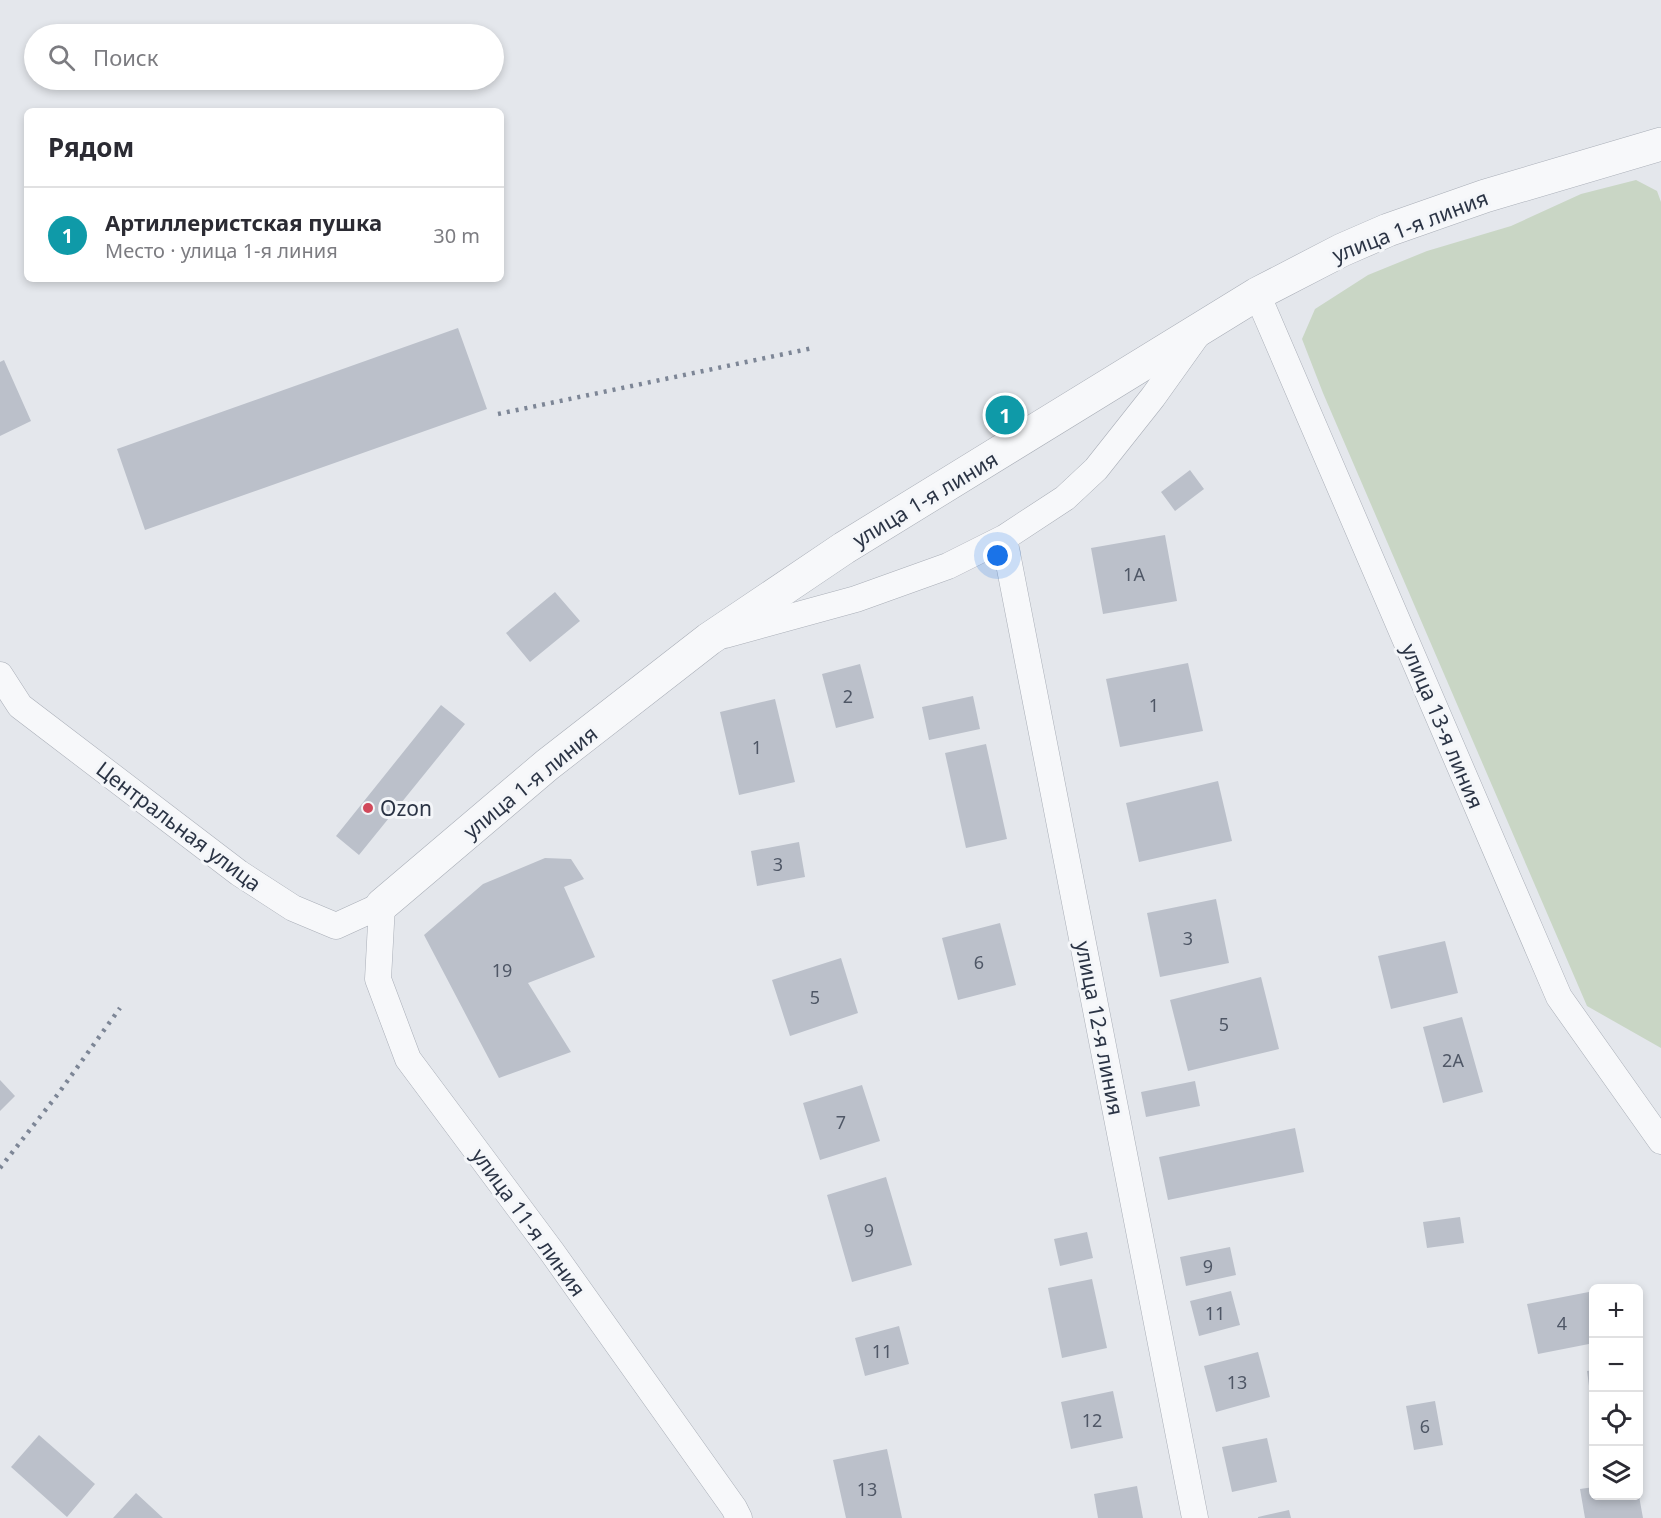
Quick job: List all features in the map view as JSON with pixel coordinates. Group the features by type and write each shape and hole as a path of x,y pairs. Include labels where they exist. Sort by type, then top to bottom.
{"street":[{"name":"улица 1-я линия","path":"382,905 547,765 709,639 844,548 1257,294 1342,250 1388,230 1485,196 1661,144"},
{"name":"улица 13-я линия","path":"1257,294 1559,997 1661,1141"},
{"path":"709,639 856,599 948,566 1004,538 1065,498 1096,469 1153,397 1201,328"},
{"name":"улица 12-я линия","path":"1004,538 1195,1518"},
{"name":"Центральная улица","path":"0,675 20,706 207,851 293,908 336,926 382,905"},
{"name":"улица 11-я линия","path":"382,905 378,979 408,1059 552,1252 735,1515"}],"green space":[{"path":"1636,180 1657,191 1661,202 1661,1048 1587,1006 1323,393 1302,339 1315,309 1368,275 1427,251 1511,226 1581,194"}],"building":[{"path":"458,328 487,409 145,530 117,449"},
{"path":"4,360 31,421 0,436 0,362"},
{"path":"1190,470 1204,489 1175,511 1161,492"},
{"path":"1165,535 1177,601 1103,614 1091,548"},
{"path":"555,592 580,621 530,662 506,633"},
{"path":"1188,663 1203,731 1120,747 1106,679"},
{"path":"860,664 874,718 836,728 822,674"},
{"path":"973,696 980,729 929,740 922,707"},
{"path":"775,699 795,782 739,795 720,712"},
{"path":"441,705 465,724 359,855 336,836"},
{"path":"986,744 1007,839 966,848 945,753"},
{"path":"1218,781 1232,841 1139,862 1126,803"},
{"path":"799,842 805,877 757,886 751,851"},
{"path":"545,858 571,859 584,879 564,887 595,957 528,983 571,1052 499,1078 424,935 483,884"},
{"path":"1216,899 1229,963 1160,977 1147,913"},
{"path":"1000,923 1016,985 958,1000 942,938"},
{"path":"1445,941 1458,993 1391,1009 1378,956"},
{"path":"841,958 858,1013 790,1036 772,980"},
{"path":"1261,977 1279,1049 1188,1071 1170,1000"},
{"path":"1462,1017 1483,1092 1443,1103 1423,1027"},
{"path":"0,1080 15,1096 0,1111"},
{"path":"1195,1081 1200,1106 1146,1117 1141,1092"},
{"path":"862,1085 880,1141 820,1160 803,1103"},
{"path":"1295,1128 1304,1172 1168,1200 1159,1157"},
{"path":"886,1177 912,1265 852,1282 827,1195"},
{"path":"1460,1217 1464,1243 1427,1248 1423,1222"},
{"path":"1087,1232 1093,1258 1060,1266 1054,1239"},
{"path":"1230,1247 1236,1275 1186,1286 1180,1257"},
{"path":"1092,1279 1107,1348 1062,1358 1048,1288"},
{"path":"1231,1291 1240,1325 1199,1336 1190,1301"},
{"path":"1589,1292 1589,1344 1538,1354 1527,1304"},
{"path":"899,1326 909,1364 865,1376 855,1338"},
{"path":"1258,1352 1270,1397 1216,1412 1204,1366"},
{"path":"1113,1391 1123,1438 1071,1449 1061,1402"},
{"path":"1435,1401 1443,1445 1414,1450 1406,1406"},
{"path":"39,1435 95,1484 67,1517 11,1467"},
{"path":"1267,1438 1277,1482 1232,1492 1222,1447"},
{"path":"887,1449 902,1518 846,1518 833,1460"},
{"path":"1137,1486 1143,1518 1098,1518 1094,1494"},
{"path":"1589,1488 1589,1500 1640,1500 1643,1518 1585,1518 1580,1489"},
{"path":"136,1493 163,1518 113,1518"},
{"path":"1289,1510 1291,1518 1258,1518 1258,1517"}],"railway":[{"path":"498,414 813,348"},
{"path":"0,1168 58,1094 120,1008"}],"place":[{"name":"Артиллеристская пушка","path":"1005,415"},
{"name":"Ozon","path":"368,808"}]}
